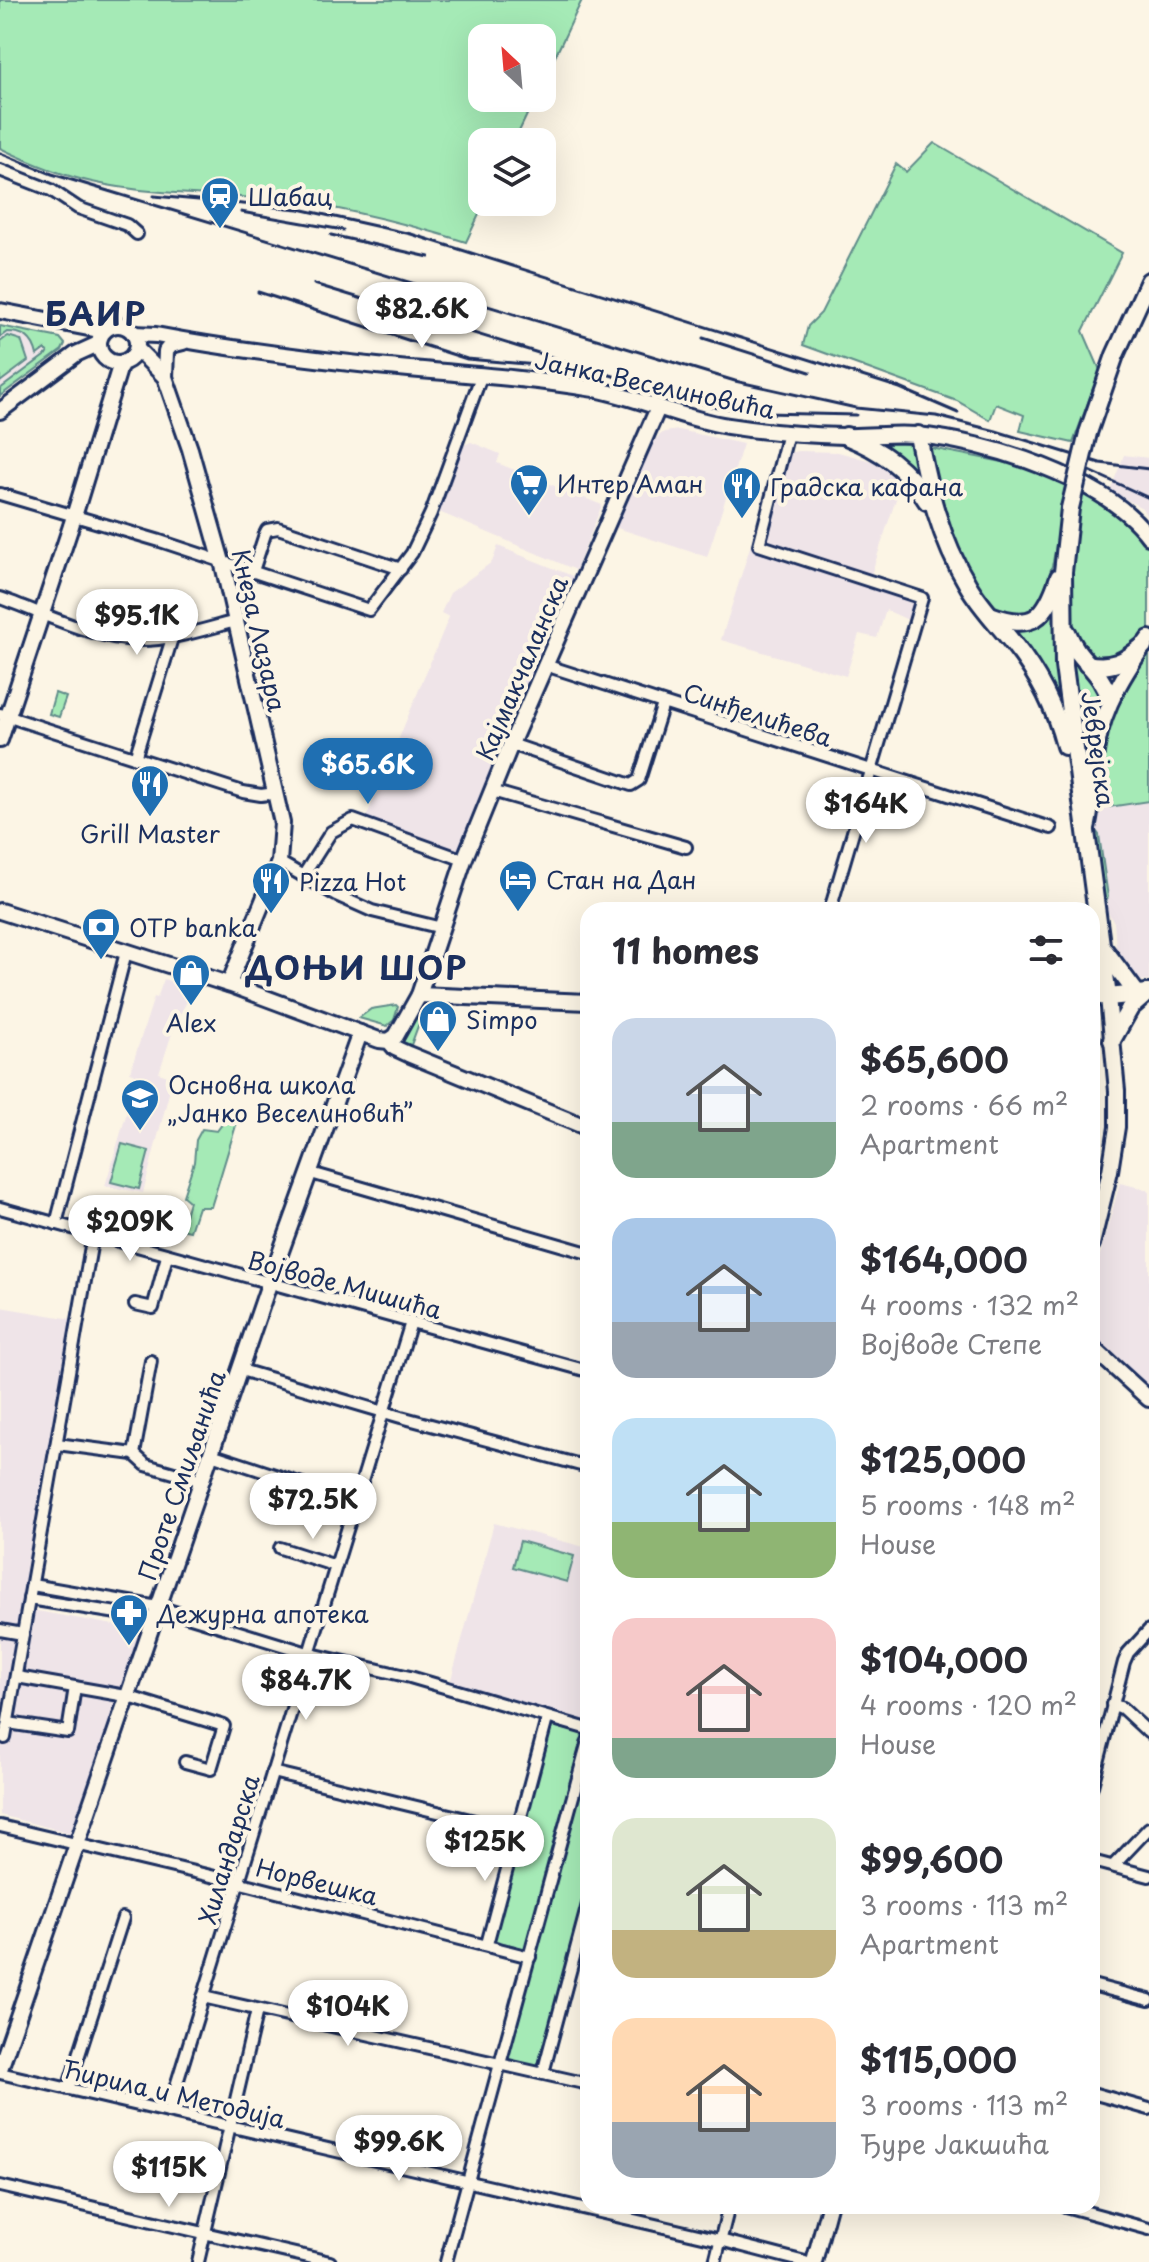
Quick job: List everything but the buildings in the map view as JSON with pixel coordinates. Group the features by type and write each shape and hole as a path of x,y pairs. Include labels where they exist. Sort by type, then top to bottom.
{"main road":[{"name":"Јеврејска","path":"1096,902 1074,760 1065,676 1062,619 1064,560 1070,508 1088,433 1115,355 1149,281"},
{"path":"918,435 926,478 952,557 969,588 1036,675 1065,748 1074,760"},
{"path":"846,436 871,447 901,467 917,484 937,517"},
{"path":"988,614 1010,622 1023,623 1036,619 1047,607 1064,560"},
{"path":"1062,619 1078,655 1105,684 1110,700"},
{"path":"1087,664 1112,667 1126,661 1146,642"},
{"name":"Јеврејска","path":"1100,932 1100,997"},
{"path":"1102,946 1144,993"},
{"path":"1100,997 1144,993"},
{"path":"1112,1040 1130,1008 1144,993"}],"street":[{"path":"0,170 51,190 78,208 127,225 137,234"},
{"path":"0,311 65,323 102,346 131,350"},
{"path":"65,323 78,340 72,358"},
{"path":"0,411 72,358 82,357 102,346 115,325 122,325 131,350 165,377"},
{"name":"Јанка Веселиновића","path":"131,350 156,335 367,365 482,374 597,390 725,426 846,436 918,435 984,448 1059,472 1091,487 1119,506 1149,537"},
{"path":"165,377 164,354 167,348 183,341"},
{"path":"102,346 112,397"},
{"path":"0,740 4,715 43,613 112,397 131,350"},
{"path":"0,494 222,561 369,610 401,569 431,513 482,374"},
{"name":"Кнеза Лазара","path":"165,377 190,449 222,561 283,830 279,862 229,984"},
{"name":"Кајмакчаланска","path":"389,1041 396,1036 419,995 464,860 511,744 658,408"},
{"path":"788,433 759,545 922,598 832,902"},
{"path":"253,571 267,530 278,528 401,569"},
{"path":"0,598 125,639 149,640 236,621"},
{"path":"135,758 173,635"},
{"path":"1086,832 1092,809 1097,746 1110,700 1146,642"},
{"name":"Синђелићева","path":"545,665 1051,828"},
{"path":"511,744 631,785 639,780 663,704"},
{"path":"4,715 243,792 261,795 276,793"},
{"path":"492,791 686,847"},
{"path":"303,876 331,832 353,820 464,860"},
{"path":"279,862 372,911 442,928"},
{"path":"0,911 229,984 389,1041 408,1054 580,1125"},
{"path":"56,1224 126,952"},
{"path":"419,995 580,1002"},
{"path":"1100,997 1112,1040 1117,1091 1117,1127 1100,1212"},
{"name":"Проте Смиљанића","path":"0,2071 126,1696 360,1033"},
{"path":"311,1173 580,1251"},
{"name":"Војводе Мишића","path":"0,1208 580,1369"},
{"path":"5,1738 93,1235"},
{"path":"135,1304 153,1308 167,1256"},
{"name":"Хиландарска","path":"168,2112 411,1322"},
{"path":"1100,1359 1149,1399"},
{"path":"134,1454 151,1361"},
{"path":"241,1370 580,1465"},
{"path":"57,1444 134,1454 146,1465 202,1481"},
{"path":"211,1454 357,1502"},
{"path":"280,1548 336,1566"},
{"path":"32,1585 410,1677 580,1727"},
{"path":"29,1599 156,1613"},
{"path":"0,1630 23,1634"},
{"path":"1100,1752 1125,1658 1148,1634"},
{"path":"17,1677 126,1696 224,1726 211,1769 185,1762"},
{"path":"8,1723 68,1732 75,1687"},
{"path":"1112,1704 1122,1708 1149,1733"},
{"path":"487,1944 547,1719"},
{"path":"446,2262 580,1771"},
{"path":"272,1772 516,1831"},
{"name":"Норвешка","path":"0,1826 238,1882 530,1957"},
{"path":"1114,1865 1149,1828"},
{"path":"1100,1862 1149,1876"},
{"path":"68,2089 123,1918"},
{"path":"543,2073 580,1934"},
{"path":"1100,1987 1149,2000"},
{"path":"203,1997 580,2082"},
{"path":"198,2262 257,2010"},
{"name":"Ћирила и Методија","path":"0,2071 580,2208"},
{"path":"1100,2095 1149,2109"},
{"path":"0,2186 330,2262"},
{"name":"Ћирила и Методија","path":"608,2214 805,2262"},
{"path":"715,2262 727,2214"},
{"path":"814,2262 827,2214"},
{"path":"1094,2214 1149,2229"}],"shaded area":[{"path":"0,326 60,338 65,343 62,350 0,396"},
{"path":"679,430 743,444 707,557 611,526 654,440 664,432"},
{"path":"471,442 500,454 497,463 602,505 576,570 439,512 464,445"},
{"path":"838,452 875,462 898,477 900,487 867,587 914,600 908,620 886,610 877,638 859,634 846,676 721,640 779,454"},
{"path":"1124,455 1149,458 1149,520 1142,508 1110,491"},
{"path":"498,546 575,577 459,856 366,818 449,617 441,613 450,593 492,562"},
{"path":"1100,798 1104,804 1149,801 1149,980 1130,982 1117,960 1114,922 1104,907 1108,897 1099,835 1091,824"},
{"name":"Основна школа „Јанко Веселиновић”","path":"164,979 193,990 175,1024 159,1073 173,1078 143,1193 105,1186 138,1075 130,1072 154,997 157,998"},
{"path":"1120,1183 1149,1190 1149,1386 1100,1346 1100,1254"},
{"path":"0,1307 72,1319 21,1608 146,1631 70,1833 0,1815"},
{"path":"494,1523 580,1546 580,1719 450,1683"}],"green space":[{"path":"0,0 582,0 556,55 556,24 468,24 468,112 528,112 521,128 468,128 468,216 478,216 466,242 393,221 319,205 158,192 92,182 45,168 0,148"},
{"path":"934,143 1122,253 1083,331 1100,370 1073,443 1020,431 1024,415 996,404 990,420 957,401 803,345 808,326 821,313 896,164 906,172"},
{"path":"0,326 60,338 65,344 62,350 0,396 0,389 48,353 45,349 37,355 30,340 18,333 7,332 0,337"},
{"path":"8,336 21,340 28,361 0,382 0,342"},
{"path":"877,443 907,444 915,448 924,483"},
{"path":"926,447 1023,466 1067,483 1053,562 1040,608 1016,619 988,605 952,542"},
{"path":"1082,487 1114,510 1149,546 1149,628 1125,657 1090,659 1071,633 1069,582"},
{"path":"1055,596 1063,721 1005,627"},
{"path":"126,598 185,613 187,624 141,630 96,622 104,609"},
{"path":"1149,649 1149,801 1109,807 1102,798 1098,784 1100,751 1121,690"},
{"path":"1071,656 1106,696 1090,800"},
{"path":"55,693 66,697 59,717 49,714"},
{"path":"1091,824 1099,835 1108,897 1104,907"},
{"path":"396,1005 394,1020 387,1026 359,1018 371,1009"},
{"path":"418,1007 425,1007 411,1045 402,1042"},
{"path":"228,1122 237,1122 211,1207 198,1207 190,1231 181,1229 189,1201 183,1196 194,1162 196,1140 202,1129 217,1131"},
{"path":"122,1144 149,1151 139,1189 111,1182"},
{"path":"520,1541 574,1556 567,1582 513,1567"},
{"path":"550,1725 580,1733 580,1745 525,1949 492,1940"},
{"path":"580,1794 580,1911 538,2067 508,2059"}],"railway":[{"path":"0,153 52,174 735,381 856,408 936,416 1100,463 1149,469"},
{"path":"154,196 299,209 411,234 900,388 958,413"},
{"path":"241,212 343,230"},
{"path":"331,235 429,257"},
{"path":"314,284 711,406 764,413 856,415"},
{"path":"258,292 467,359 561,367"},
{"path":"703,338 810,372"},
{"path":"1079,466 1149,498"}],"place":[{"name":"Шабац","path":"220,230"},
{"name":"Интер Аман","path":"529,517"},
{"name":"Градска кафана","path":"742,520"},
{"name":"Grill Master","path":"150,818"},
{"name":"Стан на Дан","path":"518,913"},
{"name":"Pizza Hot","path":"271,915"},
{"name":"OTP banka","path":"101,961"},
{"name":"Alex","path":"191,1007"},
{"name":"Simpo","path":"438,1053"},
{"name":"Основна школа „Јанко Веселиновић”","path":"140,1132"},
{"name":"Дежурна апотека","path":"129,1647"}],"district":[{"name":"БАИР","path":"96,313"},
{"name":"ДОЊИ ШОР","path":"357,967"}]}
